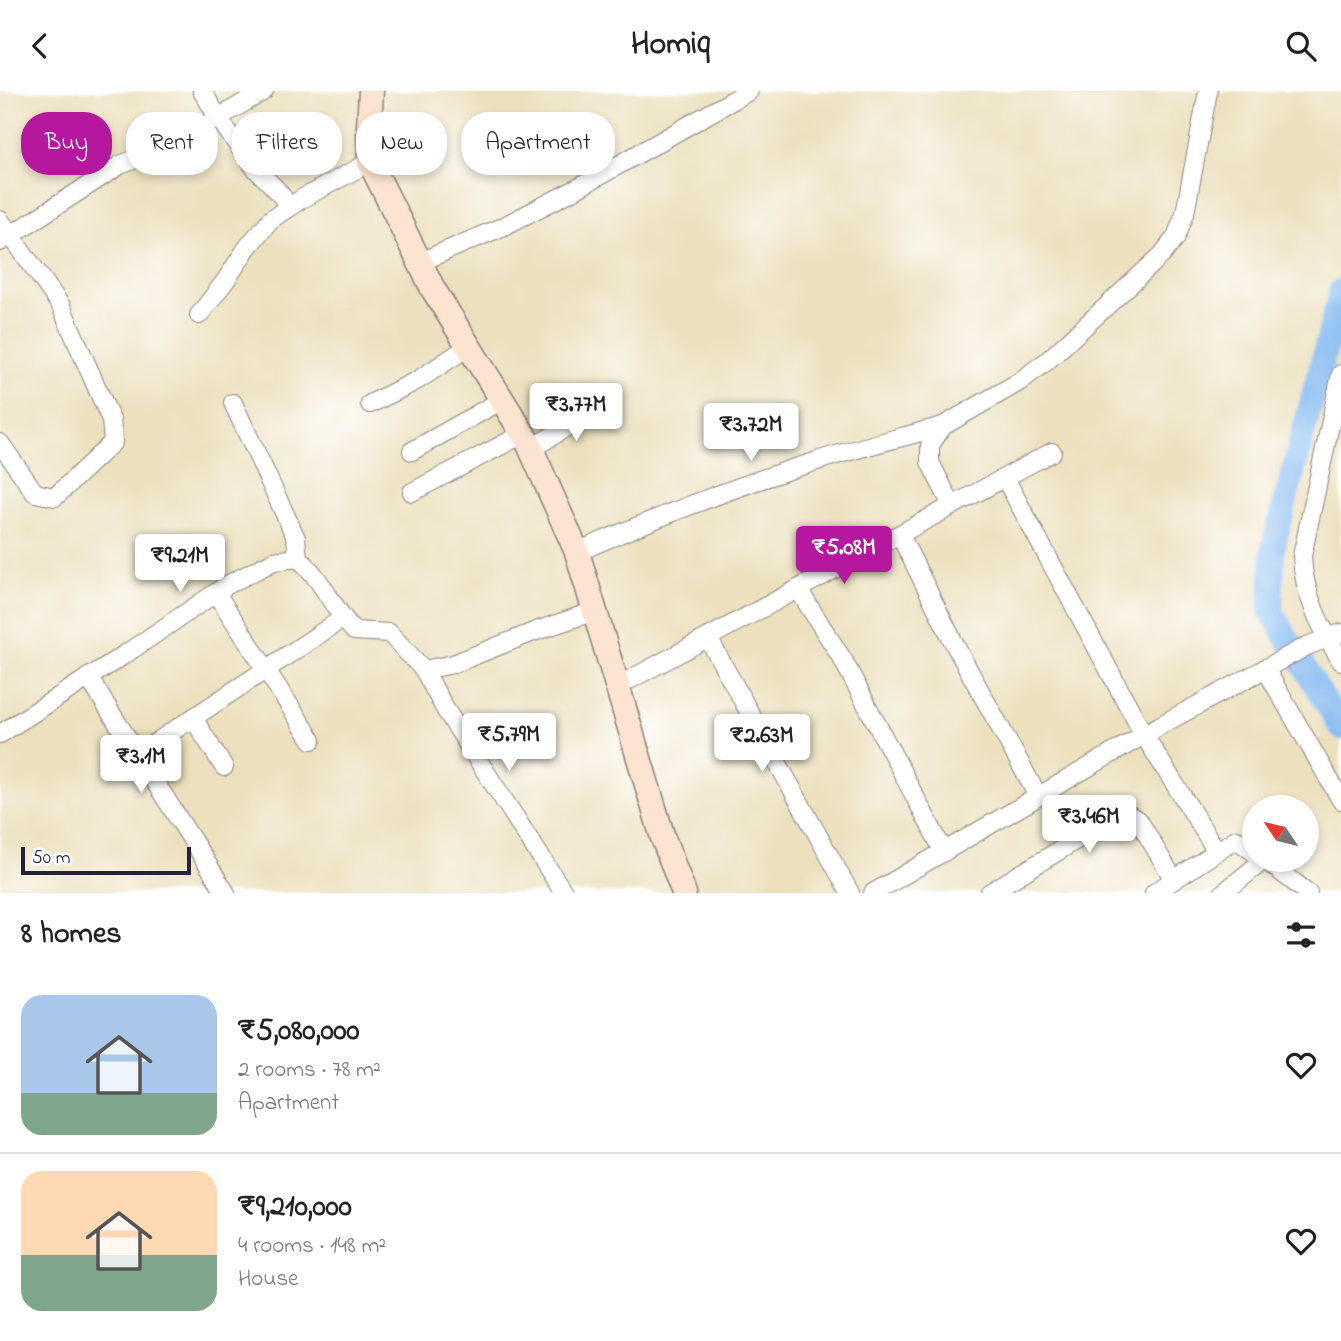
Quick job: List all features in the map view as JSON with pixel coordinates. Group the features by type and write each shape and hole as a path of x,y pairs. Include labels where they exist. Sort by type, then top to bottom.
{"main road":[{"path":"370,112 371,91"},
{"path":"376,175 433,289 527,441 578,552 663,838 684,893"}],"street":[{"path":"202,91 215,112"},
{"path":"264,91 218,117 288,207"},
{"path":"420,263 504,226 578,188 749,91"},
{"path":"578,552 649,520 734,489 816,461 943,426 1019,382 1048,361 1162,255 1176,237 1185,213 1208,91"},
{"path":"0,443 35,493 55,497 113,442 111,420 61,306 3,233 126,163"},
{"path":"199,315 270,220 288,207 356,170"},
{"path":"370,404 418,380 468,348"},
{"path":"1340,378 1302,556 1307,592 1334,635 1341,661"},
{"path":"412,451 502,400"},
{"path":"233,403 296,538 298,558 312,570 342,619 354,631 389,633 424,670 445,709 564,893"},
{"path":"412,492 601,405"},
{"path":"943,426 930,445 930,462 952,506"},
{"path":"618,686 1052,452"},
{"path":"1004,478 1144,735 1216,850"},
{"path":"900,535 957,649 1038,796"},
{"path":"0,734 216,593 274,561 298,558"},
{"path":"798,589 843,660 944,852"},
{"path":"216,593 312,740"},
{"path":"424,670 453,664 595,611"},
{"path":"137,755 342,619"},
{"path":"873,893 1144,735 1284,658 1334,635"},
{"path":"708,638 849,893"},
{"path":"1265,668 1341,800"},
{"path":"88,677 226,893"},
{"path":"193,718 225,767"},
{"path":"989,893 1116,817 1128,814 1139,821 1174,880"},
{"path":"1154,893 1216,850 1236,839 1242,843"},
{"path":"1223,893 1248,872"},
{"path":"1281,872 1308,893"}],"waterway":[{"path":"1341,290 1273,548 1271,611 1341,728"}]}
